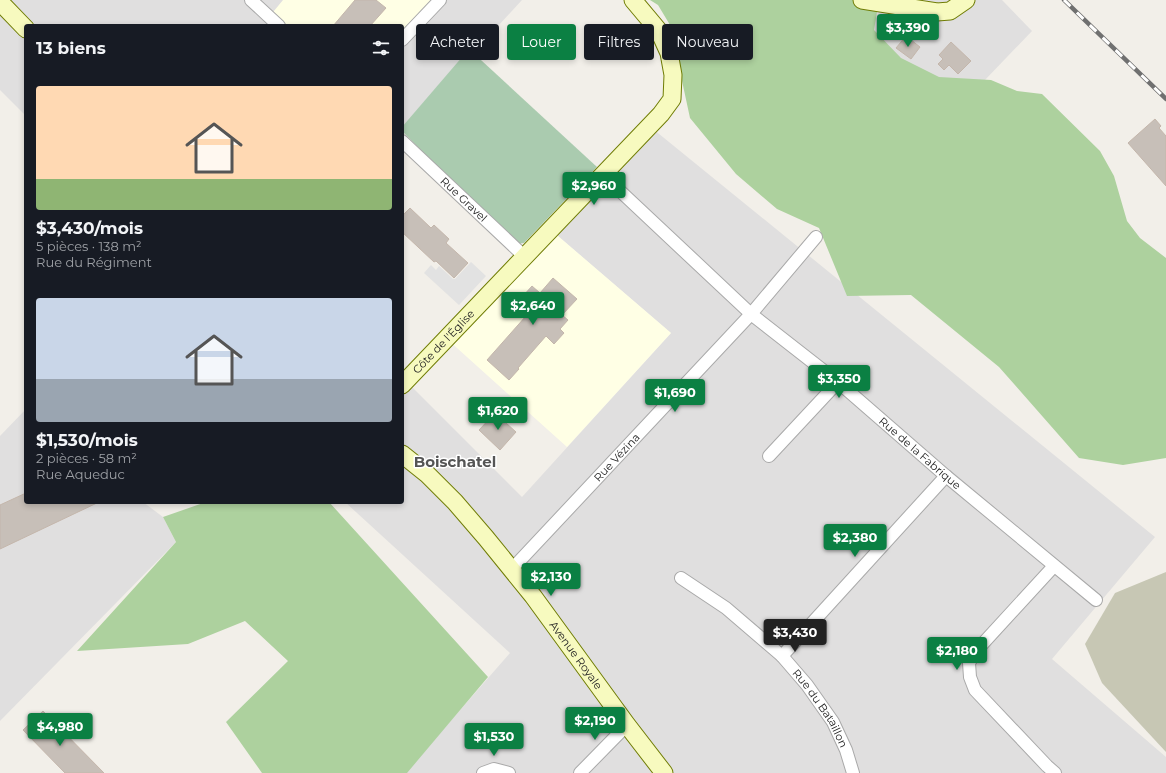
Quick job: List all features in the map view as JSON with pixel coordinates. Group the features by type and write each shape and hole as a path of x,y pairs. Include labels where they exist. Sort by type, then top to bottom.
{"street":[{"path":"251,0 277,24"},
{"path":"404,38 440,0"},
{"name":"Côte de l'Église","path":"404,383 661,114 672,99 673,75 669,53 659,31 633,0"},
{"path":"862,0 937,12 950,10 966,0"},
{"path":"0,2 24,27"},
{"name":"Rue Gravel","path":"404,143 525,257"},
{"name":"Rue de la Fabrique","path":"603,175 752,314 838,382 946,476 1096,600"},
{"name":"Rue Vézina","path":"512,569 752,314 816,237"},
{"path":"769,456 838,382"},
{"name":"Avenue Royale","path":"404,456 427,474 455,502 512,569 664,773"},
{"path":"782,656 946,476"},
{"path":"1054,566 976,651 969,663 970,677 975,690 1055,773"},
{"name":"Rue du Bataillon","path":"681,578 726,608 782,656 807,685 833,722 846,750 853,773"},
{"path":"580,773 627,725"},
{"path":"483,773 494,769 509,773"}],"shaded area":[{"path":"0,0 522,0 499,25 416,24 416,60 467,60 404,128 404,24 24,24 24,114 0,90"},
{"path":"283,0 438,0 404,37 404,24 277,24 269,17"},
{"path":"703,0 1002,0 1032,31 962,104"},
{"path":"460,60 481,60 597,167 524,243 514,244 404,133 404,125"},
{"path":"653,129 1155,537 1052,659 1166,757 1166,773 405,773 510,653 347,504 404,504 404,379 522,497 671,333 551,230"},
{"path":"551,230 671,333 567,447 447,339"},
{"path":"471,262 486,276 459,305 424,273 431,265 436,270 439,266 453,279 455,279"},
{"path":"24,411 24,504 146,504 163,517 176,542 0,721 0,436"},
{"path":"1166,572 1166,752 1102,683 1085,644 1115,593"}],"green space":[{"path":"650,0 879,0 874,30 901,58 939,77 991,80 1017,91 1042,94 1100,151 1114,176 1127,221 1140,238 1166,258 1166,458 1123,465 1079,458 999,367 911,295 847,296 819,228 777,209 736,174 690,118 678,60 753,60 753,24 669,24 658,5"},
{"path":"200,504 331,504 488,677 407,773 262,773 226,722 288,661 245,621 188,644 77,651 176,542 163,517"}],"building":[{"path":"355,0 376,0 386,8 372,24 335,24"},
{"path":"906,36 920,47 911,59 896,48"},
{"path":"951,42 971,61 958,74 949,65 944,70 938,64 943,59 939,55"},
{"path":"1155,119 1161,126 1159,128 1166,136 1166,186 1128,143"},
{"path":"410,208 431,228 434,225 449,239 446,243 468,263 454,278 436,261 434,262 404,234 404,214"},
{"path":"553,278 577,299 562,315 568,320 560,329 564,333 554,344 546,336 509,380 487,360 526,316 510,302 519,293 523,296 532,286 540,293"},
{"path":"495,413 516,432 500,450 479,430"},
{"path":"24,494 24,504 95,504 0,549 0,505"},
{"path":"43,711 104,773 65,773 23,730"}],"railway":[{"path":"1064,0 1166,99"}],"district":[{"name":"Boischatel","path":"455,461"}]}
